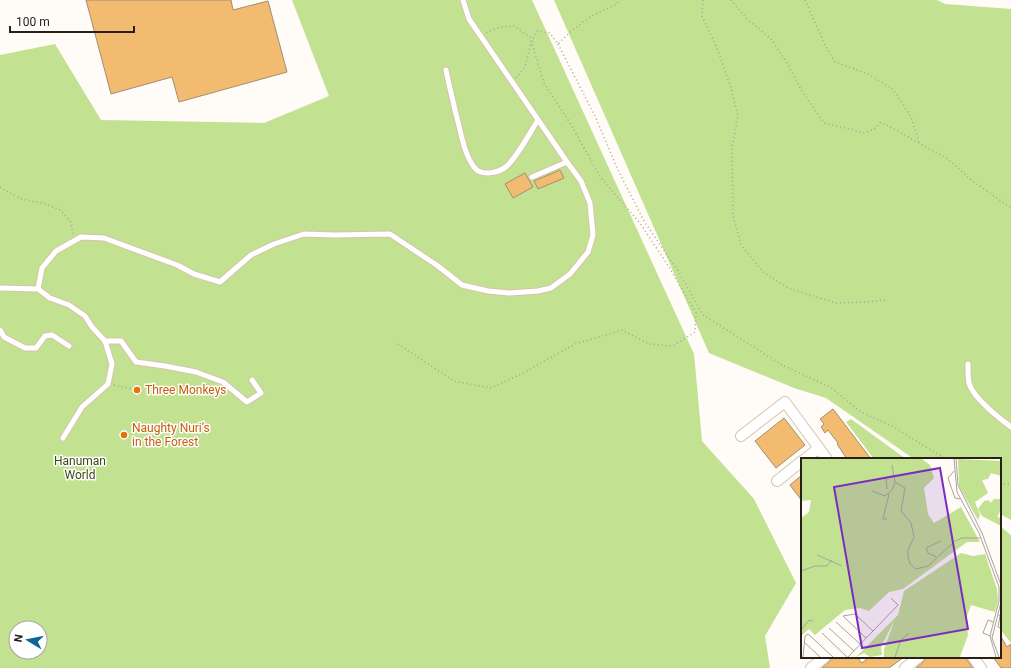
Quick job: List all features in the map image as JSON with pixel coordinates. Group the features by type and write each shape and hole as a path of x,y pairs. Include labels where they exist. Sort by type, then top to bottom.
{"street":[{"path":"741,436 785,402 826,458"},
{"path":"806,458 819,448"},
{"path":"777,481 801,462"},
{"path":"811,668 824,658"},
{"path":"905,668 918,658"},
{"path":"974,658 981,668"}],"lane":[{"path":"38,290 42,268 56,251 81,237 104,238 177,265 194,274 220,282 251,255 274,244 304,234 390,234 438,266 462,285 488,291 516,293 551,288 570,274 588,252 593,235 590,203 580,181 469,19 463,0"},
{"path":"446,70 466,154 475,168 482,172 494,173 507,166 516,155 538,120"},
{"path":"532,177 567,162"},
{"path":"0,288 38,290 50,298 69,305 84,316 105,341 112,364 108,384 82,407 64,438"},
{"path":"0,330 4,337 25,348 36,348 45,336 52,335 69,346"},
{"path":"105,341 121,340 136,362 196,372 224,382 247,402 261,393 252,380"},
{"path":"968,364 969,384 978,399 1011,427"}],"path":[{"path":"558,44 573,28 591,16 621,0"},
{"path":"703,0 702,16 718,50 731,88 738,116 732,148 733,214 741,245 763,272 788,288 836,303 886,300"},
{"path":"731,0 746,18 771,39 787,63 802,91 824,123 866,133 874,129 881,122 948,159 971,180 1011,208"},
{"path":"805,0 825,45 835,62 866,74 893,89 911,117 919,143"},
{"path":"398,344 454,381 491,388 575,344 622,330 649,344 673,346 694,332 696,313 669,267 640,223 601,178 570,124 544,83 530,36 514,26 500,27 481,35"},
{"path":"513,83 525,67 531,42 537,31 550,33 558,44 595,116 618,170 644,221 679,272 703,316 782,365 830,387 861,412 892,426 945,458"},
{"path":"0,187 22,199 46,204 60,210 71,222 74,242"},
{"path":"108,384 136,390"},
{"path":"1001,483 1011,485"}],"green space":[{"name":"Hanuman World","path":"292,0 532,0 694,354 702,441 754,499 796,583 765,636 770,668 0,668 0,55 55,44 101,120 264,123 329,96"},
{"path":"554,0 937,0 945,4 1011,9 1011,520 1001,515 1001,458 913,458 826,398 794,388 709,353"},
{"path":"851,419 905,458 873,458 846,422"},
{"path":"1001,527 1011,535 1011,643 1001,630"}],"building":[{"path":"86,0 231,0 233,10 268,1 287,72 179,102 172,77 111,94"},
{"path":"560,170 564,178 538,189 534,181"},
{"path":"525,173 533,187 513,198 505,184"},
{"path":"833,409 870,458 846,458 837,444 838,443 828,430 825,433 821,427 824,424 820,419"},
{"path":"784,418 805,445 776,468 755,441"},
{"path":"801,476 801,500 790,485"},
{"path":"1001,637 1007,647 1011,644 1011,668 1001,668 994,658 1001,658"},
{"path":"832,658 858,658 862,663 868,658 903,658 889,668 822,668"},
{"path":"925,658 966,658 973,668 916,668"}],"place":[{"name":"Three Monkeys","path":"137,390"},
{"name":"Naughty Nuri’s in the Forest","path":"124,435"}]}
